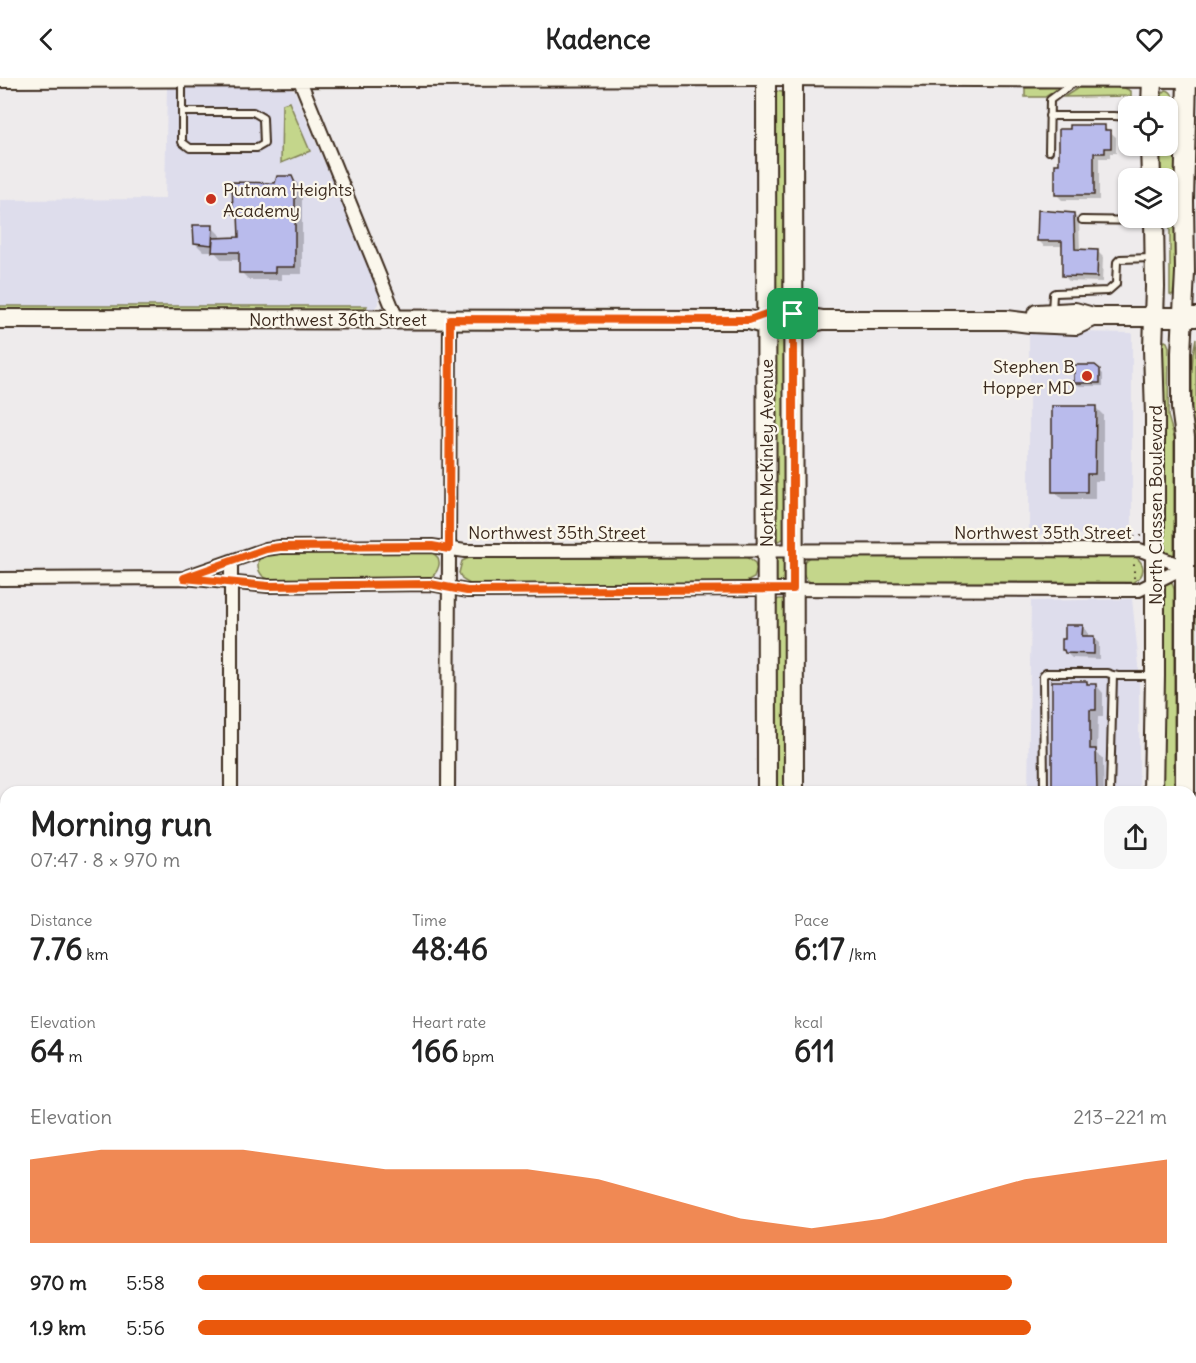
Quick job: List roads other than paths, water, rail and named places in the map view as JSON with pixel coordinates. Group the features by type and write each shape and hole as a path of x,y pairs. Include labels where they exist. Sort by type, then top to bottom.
{"street":[{"path":"0,81 766,78 1190,80"},
{"name":"North McKinley Avenue","path":"766,78 760,320 767,589 767,786"},
{"path":"300,79 397,319"},
{"name":"North McKinley Avenue","path":"793,79 794,786"},
{"path":"1151,96 1152,80"},
{"name":"North Classen Boulevard","path":"1185,786 1185,437 1181,408 1181,353 1189,318 1185,272 1190,201 1190,80"},
{"name":"North Classen Boulevard","path":"1153,786 1155,228"},
{"name":"Northwest 36th Street","path":"1006,320 1029,314 1075,312 1093,317 1189,318"},
{"name":"Northwest 36th Street","path":"0,319 1006,320 1076,326 1093,317"},
{"path":"448,786 450,319"},
{"name":"Northwest 35th Street","path":"184,578 266,549 280,547 432,546 465,551 1140,550 1185,567"},
{"path":"231,561 231,786"},
{"name":"Northwest 35th Street","path":"0,579 184,578 268,586 430,584 467,591 1139,590 1185,567"}],"lane":[{"path":"182,80 182,112 182,142 190,148 257,148 264,144 263,118 253,112 182,112"},
{"path":"1049,151 1050,100 1076,81"},
{"path":"1049,116 1118,116"},
{"path":"1082,220 1118,220"},
{"path":"1052,313 1053,294 1108,291 1116,284 1117,262 1120,259 1156,258"},
{"path":"1044,786 1043,676 1046,673 1155,676"},
{"path":"1110,786 1113,675"}],"place":[{"name":"Putnam Heights Academy","path":"211,199"},
{"name":"Stephen B Hopper MD","path":"1087,376"}]}
